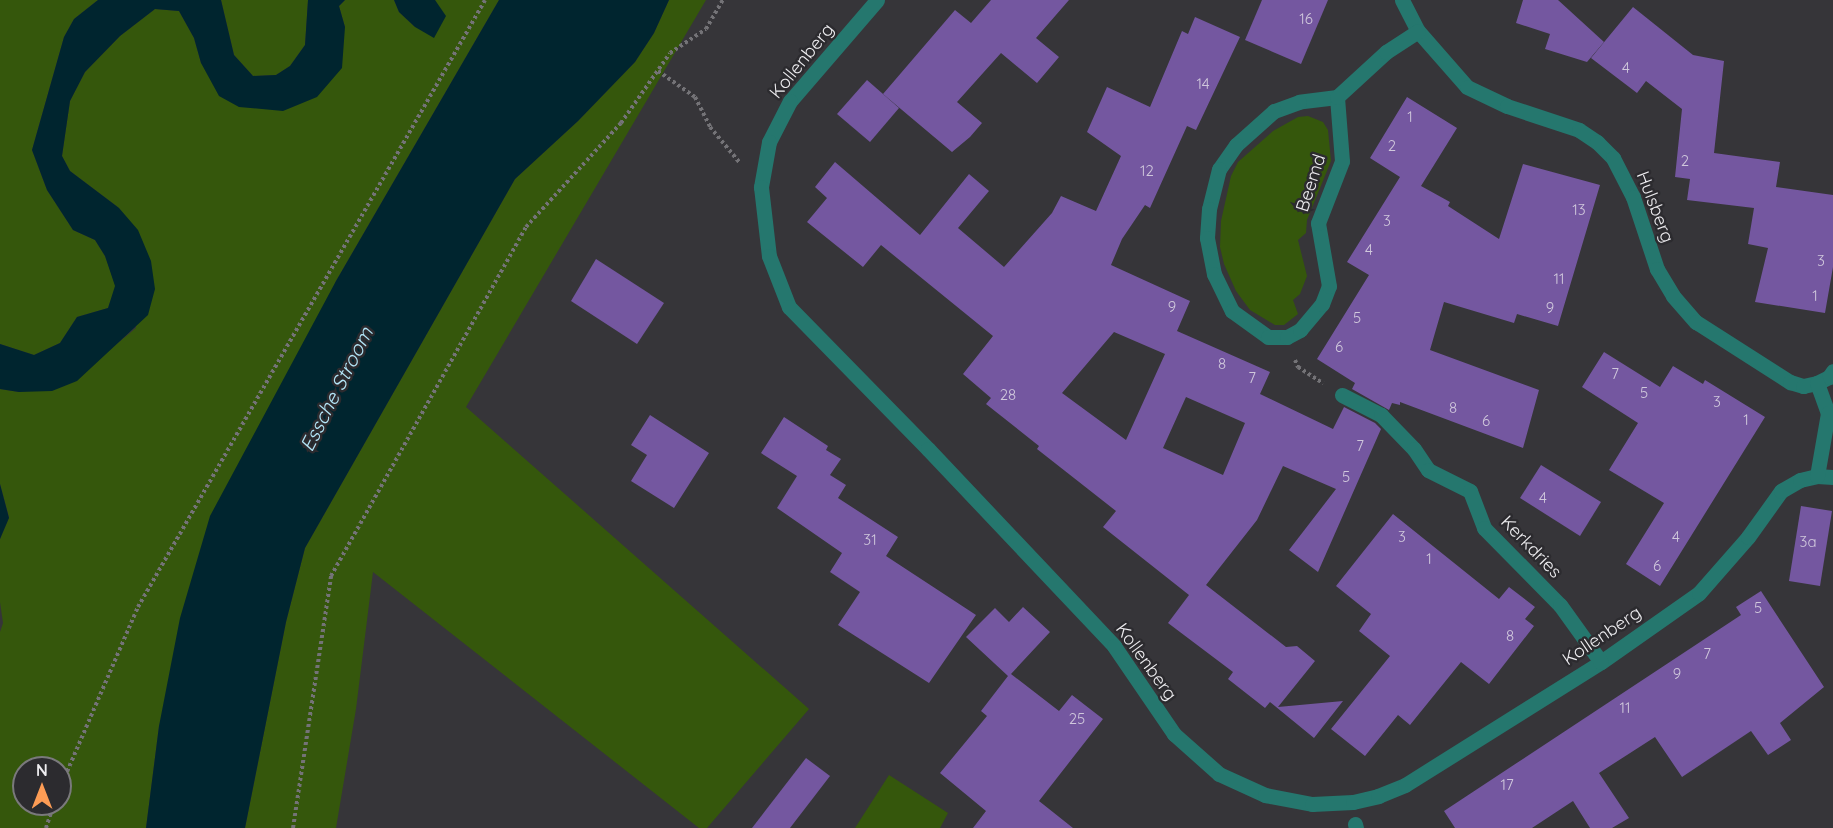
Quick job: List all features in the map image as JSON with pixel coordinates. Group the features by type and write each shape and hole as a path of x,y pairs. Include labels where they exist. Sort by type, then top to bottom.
{"street":[{"name":"Kollenberg","path":"877,0 790,101 769,142 761,187 768,256 789,306 1114,646 1174,734 1219,774 1265,795 1312,804 1353,802 1378,796 1405,784 1601,662 1699,593 1748,537 1781,492 1800,480 1817,476 1833,477"},
{"name":"Hulsberg","path":"1402,0 1418,31 1467,87 1507,106 1579,130 1613,158 1623,175 1657,269 1673,296 1696,322 1790,382 1803,386 1817,383"},
{"path":"1287,337 1268,337 1232,311 1214,274 1207,237 1209,209 1219,169 1236,145 1274,111 1299,102 1337,97 1386,52 1418,31"},
{"name":"Beemd","path":"1287,337 1300,330 1322,304 1329,286 1318,223 1342,161 1337,97"},
{"path":"1817,476 1828,413 1817,383 1829,377 1833,371"},
{"name":"Kerkdries","path":"1342,395 1381,415 1414,449 1428,470 1470,491 1484,528 1560,605 1601,662"}],"path":[{"path":"72,760 138,608 485,0"},
{"path":"293,828 331,576 526,227 621,123 670,52 706,29 723,0"},
{"path":"658,71 694,97 710,127 761,187"},
{"path":"1287,337 1298,367 1342,395"}],"green space":[{"path":"0,0 98,0 74,19 64,37 32,150 47,190 73,230 95,240 105,256 116,286 108,308 77,317 60,343 34,355 0,344"},
{"path":"221,0 308,0 305,45 290,66 276,75 253,76 234,55"},
{"path":"345,0 394,0 399,12 415,27 440,10 435,0 499,0 336,281 159,726 146,828 0,828 0,632 3,623 0,602 0,539 9,517 0,484 0,389 19,392 95,362 136,328 119,208 70,171 62,156 70,101 85,72 120,36 155,9 179,11 194,38 201,63 239,107 345,27 339,6"},
{"path":"669,0 706,0 466,407 809,709 707,828 699,828 373,572 356,709 336,828 245,828 286,622 305,548 515,179 578,121 635,62 654,33"},
{"path":"1308,116 1323,122 1328,130 1331,161 1307,220 1306,233 1298,240 1307,276 1300,294 1293,300 1298,314 1284,325 1275,325 1250,310 1236,291 1224,264 1220,247 1221,221 1231,176 1238,162 1273,131 1298,117"},
{"path":"889,775 948,813 940,828 855,828"}],"water":[{"path":"98,0 221,0 234,55 253,76 276,75 290,66 305,45 308,0 345,0 339,6 345,27 342,68 317,97 283,111 239,107 219,96 201,63 194,38 179,11 155,9 120,36 85,72 70,101 62,156 70,171 119,208 138,230 151,261 155,289 148,315 77,381 52,391 19,392 0,389 0,344 34,355 60,343 77,317 108,308 115,286 105,256 95,240 73,230 47,190 32,150 64,37 74,19"},
{"path":"394,0 435,0 446,16 434,38 415,27 399,12"},
{"name":"Essche Stroom","path":"499,0 669,0 654,33 635,62 578,121 515,179 305,548 286,622 245,828 146,828 159,726 180,618 210,516 336,281"},
{"path":"0,484 9,518 0,539"}],"building":[{"path":"991,0 1069,0 1036,38 1059,57 1037,83 1001,53 957,102 982,123 952,152 883,94 955,10 971,23"},
{"path":"1262,0 1328,0 1301,64 1245,40"},
{"path":"1523,0 1558,0 1604,42 1587,62 1545,49 1550,34 1516,23"},
{"path":"1633,7 1693,55 1724,61 1714,153 1780,162 1776,187 1833,195 1833,267 1825,313 1755,302 1768,248 1748,244 1754,208 1687,200 1690,179 1675,177 1682,109 1646,81 1637,93 1591,58"},
{"path":"1195,17 1240,37 1196,130 1187,126 1150,208 1145,205 1122,239 1111,265 1190,301 1177,331 1270,372 1260,394 1333,429 1344,407 1375,423 1381,429 1318,572 1289,550 1336,489 1283,466 1257,520 1206,585 1286,647 1297,646 1315,661 1278,707 1343,701 1314,738 1270,702 1265,708 1228,679 1233,672 1168,623 1189,595 1103,527 1116,511 1037,449 1039,446 986,404 991,398 963,374 993,336 881,245 863,267 807,222 827,198 815,187 835,162 920,235 969,174 989,191 958,228 1004,267 1052,213 1061,196 1096,211 1121,156 1087,132 1107,87 1150,107 1182,31 1188,34","holes":["1114,332 1165,354 1126,440 1062,393","1186,397 1245,423 1223,475 1163,448"]},
{"path":"867,80 899,108 870,142 837,114"},
{"path":"1407,97 1457,128 1421,186 1450,202 1448,206 1499,239 1523,164 1600,185 1558,326 1517,314 1514,323 1444,302 1430,350 1539,390 1523,448 1400,402 1400,405 1392,403 1389,410 1352,389 1355,383 1317,359 1369,275 1347,262 1400,177 1370,158"},
{"path":"596,259 664,303 637,344 571,301"},
{"path":"1604,352 1660,387 1673,366 1703,384 1705,380 1765,417 1660,586 1626,564 1664,503 1609,470 1638,423 1582,387"},
{"path":"650,415 709,453 674,508 631,481 647,455 631,445"},
{"path":"784,417 828,446 826,450 841,459 830,475 846,485 838,498 898,537 886,556 976,615 929,683 838,625 860,592 830,572 842,553 777,508 797,476 761,453"},
{"path":"1541,465 1601,502 1580,536 1520,498"},
{"path":"1801,506 1832,511 1820,586 1789,581"},
{"path":"1393,514 1499,599 1509,587 1535,607 1525,619 1534,626 1489,684 1461,662 1410,725 1398,715 1365,756 1331,729 1390,656 1359,631 1371,614 1336,586"},
{"path":"1761,591 1824,687 1780,723 1791,740 1768,755 1751,731 1682,777 1655,737 1599,773 1629,818 1612,828 1590,828 1573,801 1532,828 1455,828 1444,811 1741,615 1736,607"},
{"path":"1023,607 1050,632 1011,674 1059,711 1072,695 1103,719 1039,801 1073,828 973,828 986,811 940,773 987,716 981,711 1008,676 966,637 995,608 1009,622"},
{"path":"806,758 830,776 790,828 752,828"}]}
